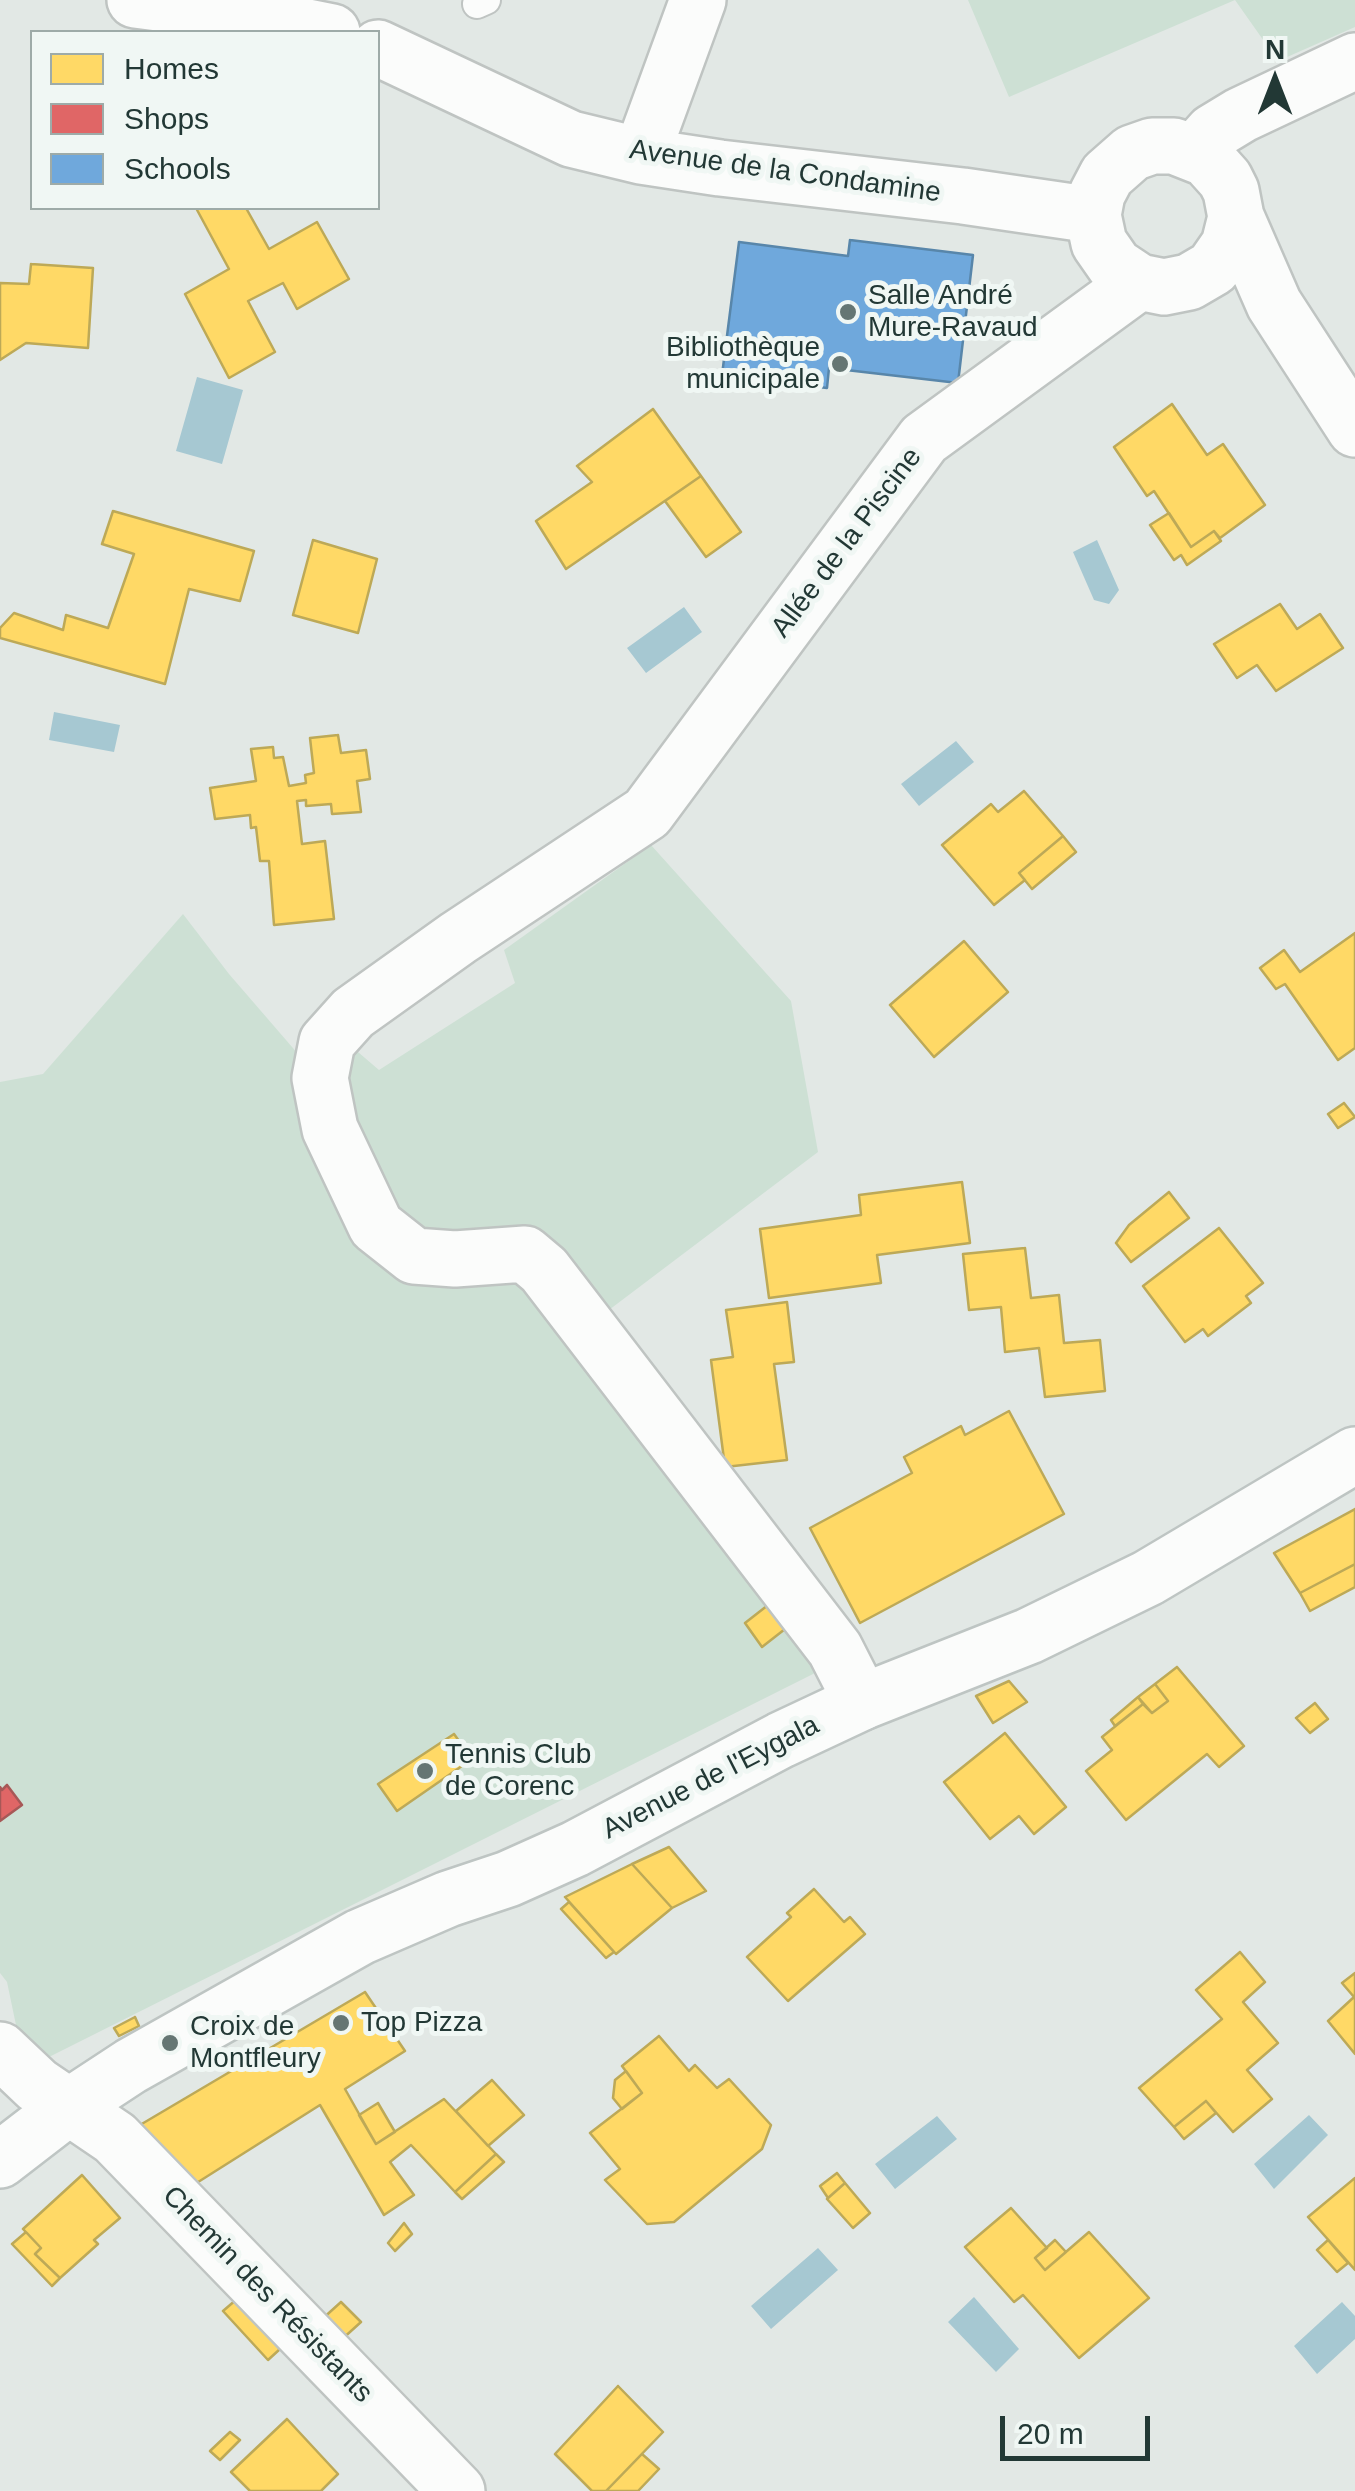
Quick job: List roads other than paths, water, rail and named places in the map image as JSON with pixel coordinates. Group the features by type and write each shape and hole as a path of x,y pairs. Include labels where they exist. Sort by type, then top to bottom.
{"street":[{"path":"135,0 243,14 322,30"},
{"path":"641,156 698,0"},
{"name":"Avenue de la Condamine","path":"380,49 571,139 641,156 1093,216"},
{"path":"1195,152 1227,123 1355,61"},
{"path":"1274,304 1164,282 1115,266 1099,243 1093,216 1102,184 1122,159 1152,146 1174,146 1207,159 1225,179 1236,217 1274,304 1355,429"},
{"path":"1164,282 1202,276 1222,257 1236,217"},
{"name":"Allée de la Piscine","path":"862,1702 835,1649 544,1270 525,1254 455,1259 414,1256 376,1226 330,1129 320,1078 327,1042 352,1012 647,813 924,439 1164,282"},
{"name":"Avenue de l'Eygala","path":"0,2160 70,2106 213,2017 360,1937 542,1864 744,1757 862,1702 1029,1636 1148,1578 1355,1455"},
{"name":"Chemin des Résistants","path":"0,2050 37,2086 114,2138 457,2491"}],"water":[{"path":"197,377 243,390 222,464 176,451"},
{"path":"1097,540 1119,590 1109,604 1094,600 1073,552"},
{"path":"684,607 702,632 646,673 627,648"},
{"path":"54,712 120,725 114,752 49,740"},
{"path":"956,741 974,762 919,806 901,784"},
{"path":"1309,2115 1328,2135 1274,2189 1254,2164"},
{"path":"937,2116 957,2139 895,2189 875,2164"},
{"path":"818,2248 838,2270 771,2329 751,2306"},
{"path":"974,2297 1019,2349 996,2372 948,2322"},
{"path":"1342,2302 1355,2316 1355,2339 1317,2374 1294,2346"}],"place":[{"name":"Salle André Mure-Ravaud","path":"848,312"},
{"name":"Bibliothèque municipale","path":"840,364"},
{"name":"Tennis Club de Corenc","path":"425,1771"},
{"name":"Top Pizza","path":"341,2023"},
{"name":"Croix de Montfleury","path":"170,2043"}]}
